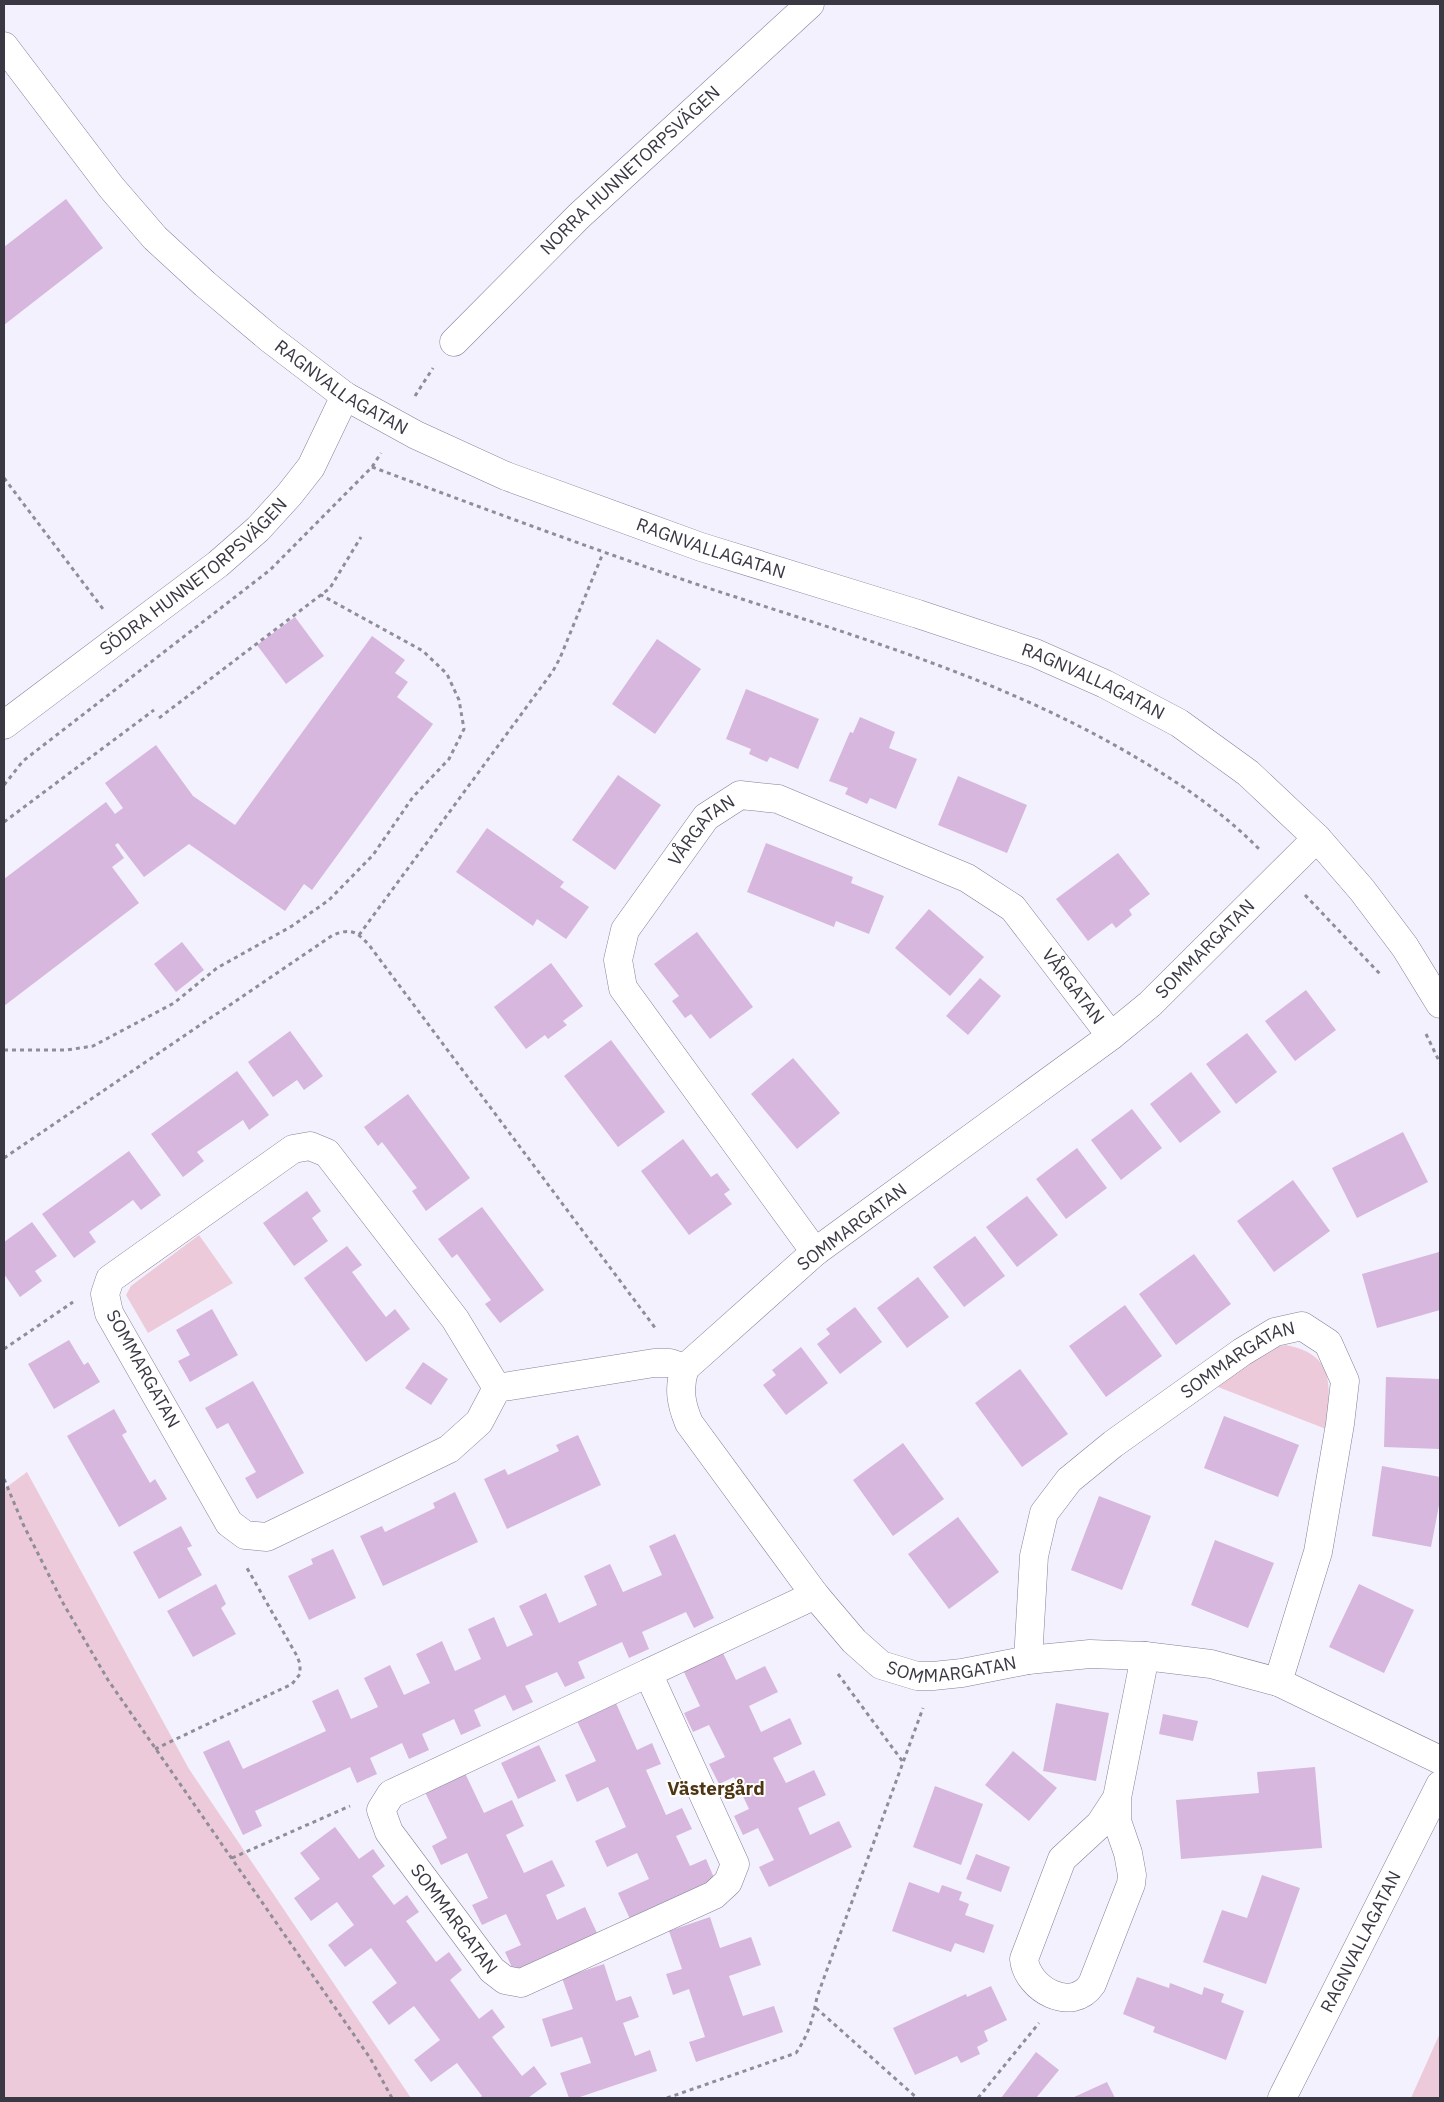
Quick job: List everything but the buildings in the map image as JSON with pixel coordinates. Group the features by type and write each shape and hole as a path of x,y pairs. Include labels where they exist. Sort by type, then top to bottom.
{"street":[{"name":"NORRA HUNNETORPSVÄGEN","path":"454,342 579,216 810,4"},
{"name":"RAGNVALLAGATAN","path":"4,46 110,187 156,238 205,284 269,338 346,396 416,435 506,476 701,548 927,617 1026,650 1105,684 1179,723 1248,773 1317,838 1362,890 1405,947 1440,1004"},
{"name":"SÖDRA HUNNETORPSVÄGEN","path":"4,725 218,564 258,529 311,467 346,396"},
{"name":"VÅRGATAN","path":"815,1252 623,988 618,960 625,930 706,818 740,795 778,799 967,878 1013,908 1110,1036"},
{"name":"SOMMARGATAN","path":"1317,838 1150,1004 1110,1036 815,1252 685,1368 680,1383 681,1396 689,1423 815,1595 854,1641 882,1665 917,1676 933,1676 962,1673 1028,1660 1090,1654 1145,1656 1211,1664 1278,1682 1440,1760"},
{"name":"SOMMARGATAN","path":"245,1535 229,1523 224,1515 109,1314 105,1294 110,1279 293,1148 310,1146 327,1153 455,1319 497,1388"},
{"name":"SOMMARGATAN","path":"1028,1660 1034,1556 1044,1513 1068,1480 1113,1444 1242,1352 1274,1332 1302,1326 1328,1343 1345,1381 1340,1424 1318,1552 1278,1682"},
{"path":"245,1535 267,1537 449,1449 479,1422 497,1388 654,1364 670,1364 685,1368"},
{"path":"381,1810 392,1794 815,1595"},
{"path":"1117,1798 1100,1824 1062,1859 1024,1959 1032,1981 1044,1990 1060,1997 1076,1997 1088,1990 1092,1984 1131,1884 1131,1866 1117,1821 1117,1798 1145,1656"},
{"name":"SOMMARGATAN","path":"381,1810 389,1832 492,1970 505,1980 521,1983 714,1895 728,1882 734,1864 648,1673"},
{"name":"RAGNVALLAGATAN","path":"1282,2098 1440,1784"}],"path":[{"path":"372,467 603,553 938,664 1070,720 1183,786 1222,815 1283,872 1386,980"},
{"path":"4,478 107,615"},
{"path":"4,785 24,761 270,570 352,488"},
{"path":"159,718 330,588 362,537"},
{"path":"359,935 553,671 603,553"},
{"path":"4,1050 67,1050 93,1046 174,1002 217,968 292,926 329,900 373,855 413,797 449,759 464,729 459,700 447,674 423,651 321,595"},
{"path":"4,822 154,710"},
{"path":"4,1158 333,934 344,930 352,931 369,945 685,1368"},
{"path":"1424,1030 1440,1063"},
{"path":"4,1349 77,1299 105,1294"},
{"path":"4,1479 23,1524 63,1603 108,1680 370,2058 392,2098"},
{"path":"155,1749 292,1684 300,1674 300,1664 297,1656 244,1563 245,1535"},
{"path":"667,2098 796,2052 805,2039 812,2023 817,1997 926,1700 917,1676"},
{"path":"232,1858 348,1806 381,1810"},
{"path":"978,2098 1060,1997"},
{"path":"815,2008 917,2098"}],"shaded area":[{"path":"199,1235 233,1283 148,1333 126,1295 131,1286"},
{"path":"1286,1345 1303,1350 1314,1356 1322,1365 1327,1375 1329,1400 1326,1429 1218,1387 1266,1349"},
{"path":"27,1472 189,1769 411,2098 4,2098 4,1489"},
{"path":"1440,2033 1440,2098 1411,2098"}],"district":[{"name":"Västergård","path":"716,1788"}]}
